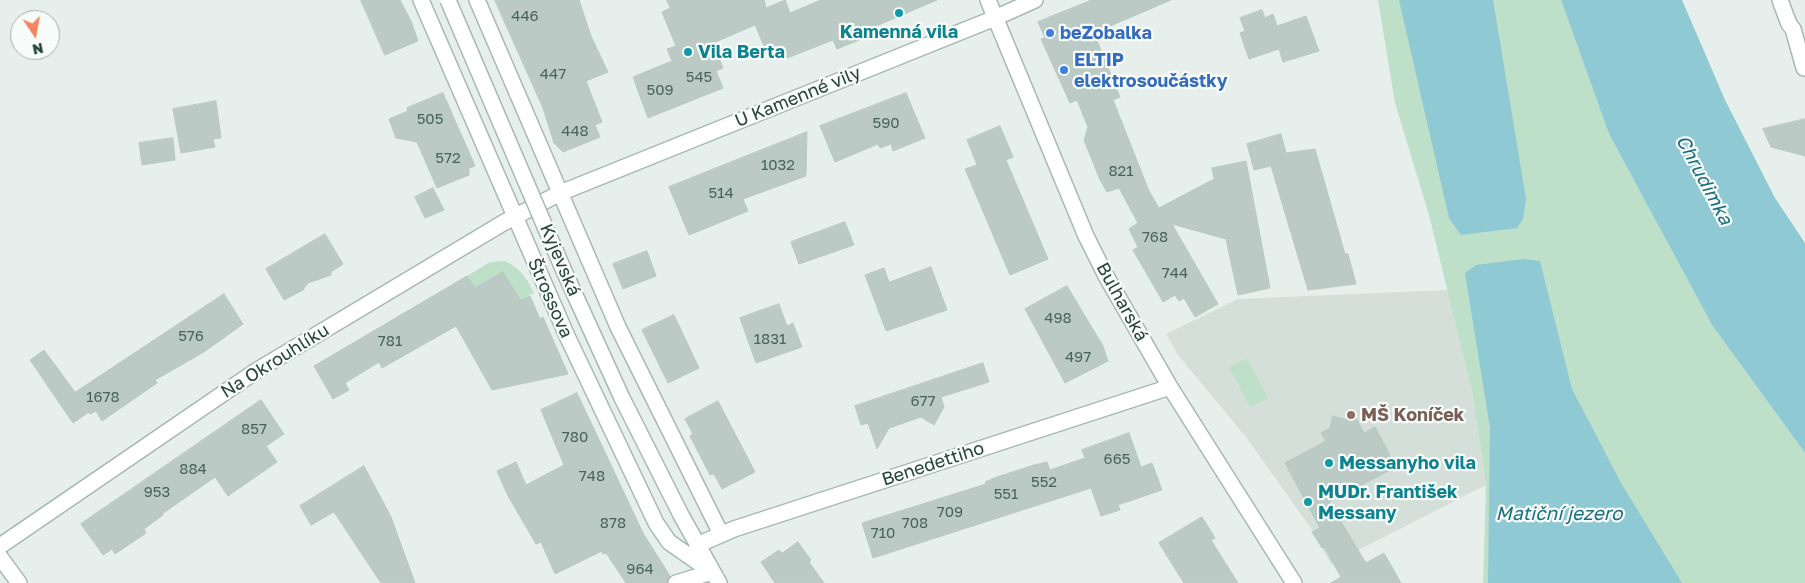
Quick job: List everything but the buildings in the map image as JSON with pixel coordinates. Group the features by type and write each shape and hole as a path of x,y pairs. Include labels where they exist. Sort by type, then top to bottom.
{"street":[{"name":"Štrossova","path":"421,0 514,217 575,353 656,523 669,542 715,577"},
{"name":"Kyjevská","path":"448,0 564,270 622,398 697,545"},
{"path":"477,0 618,327 721,534"},
{"name":"Bulharská","path":"988,0 1086,236 1106,276 1170,387 1294,583"},
{"name":"U Kamenné vily","path":"560,193 995,18 1035,0"},
{"path":"1780,0 1789,24 1799,30 1804,68"},
{"name":"Na Okrouhlíku","path":"0,546 256,371 514,217 560,193"},
{"name":"Benedettiho","path":"697,545 721,534 1170,387"},
{"path":"676,583 715,577 697,545"},
{"path":"0,557 19,583"}],"shaded area":[{"name":"MŠ Koníček","path":"1448,290 1472,391 1486,485 1331,564 1310,527 1246,437 1178,355 1166,334 1238,299"}],"green space":[{"path":"1378,0 1561,0 1609,134 1712,325 1805,453 1805,583 1483,583 1486,485 1472,391 1429,215 1395,103"},
{"path":"505,261 522,274 534,293 493,312 488,309 467,276 490,262"},
{"path":"1247,358 1268,398 1250,407 1229,367"}],"water":[{"path":"1399,0 1493,0 1526,199 1523,219 1517,228 1461,235 1449,218"},
{"name":"Chrudimka","path":"1561,0 1682,0 1725,100 1775,198 1805,243 1805,453 1712,325 1609,134"},
{"name":"Matiční jezero","path":"1524,259 1540,261 1572,389 1621,483 1682,583 1488,583 1490,428 1465,273 1476,265"}],"place":[{"name":"Kamenná vila","path":"899,13"},
{"name":"beZobalka","path":"1050,33"},
{"name":"Vila Berta","path":"688,52"},
{"name":"ELTIP elektrosoučástky","path":"1064,70"},
{"name":"MŠ Koníček","path":"1351,415"},
{"name":"Messanyho vila","path":"1329,463"},
{"name":"MUDr. František Messany","path":"1308,502"}]}
